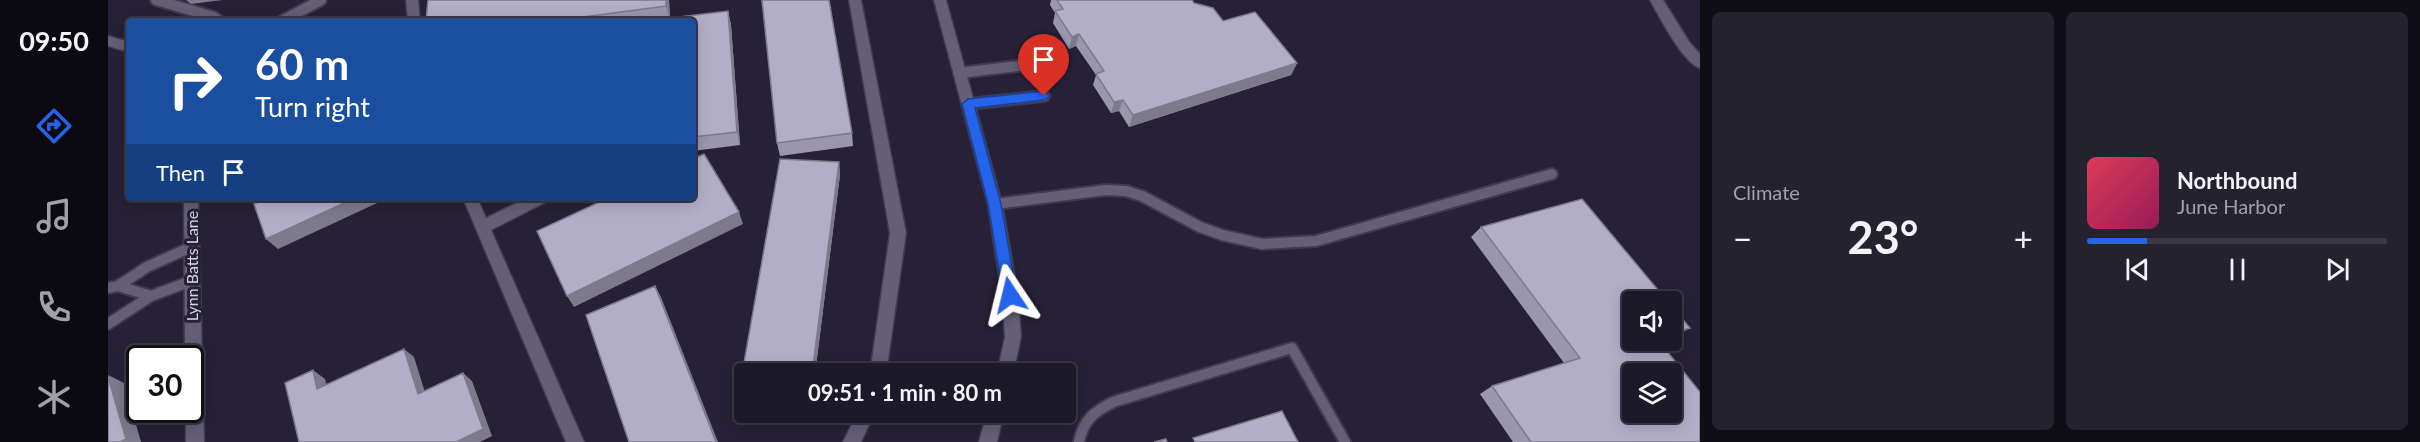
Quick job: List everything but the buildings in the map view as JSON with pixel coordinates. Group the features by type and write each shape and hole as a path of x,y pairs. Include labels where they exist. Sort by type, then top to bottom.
{"street":[{"path":"412,0 414,18"},
{"path":"855,0 898,233 880,363"},
{"path":"940,0 995,204 1010,295 1013,337 1007,363"},
{"path":"1656,0 1685,46 1700,63"},
{"path":"108,41 126,46"},
{"name":"Lynn Batts Lane","path":"191,201 195,442"},
{"path":"471,201 575,442"},
{"path":"482,226 535,201"},
{"path":"852,442 862,423"},
{"path":"988,442 993,423"}],"lane":[{"path":"156,0 215,18"},
{"path":"288,18 321,0"},
{"path":"959,73 1034,64"},
{"path":"968,104 1044,96"},
{"path":"995,204 1106,190 1126,191 1143,196 1200,227 1222,235 1262,244 1316,241 1552,174"},
{"path":"113,287 147,267 191,247"},
{"path":"108,324 151,296 191,281"},
{"path":"113,287 151,296"},
{"path":"1079,442 1081,425 1096,411 1113,402 1292,348 1345,442"}],"route":[{"path":"1010,295 995,204 968,104 1044,96"}]}
